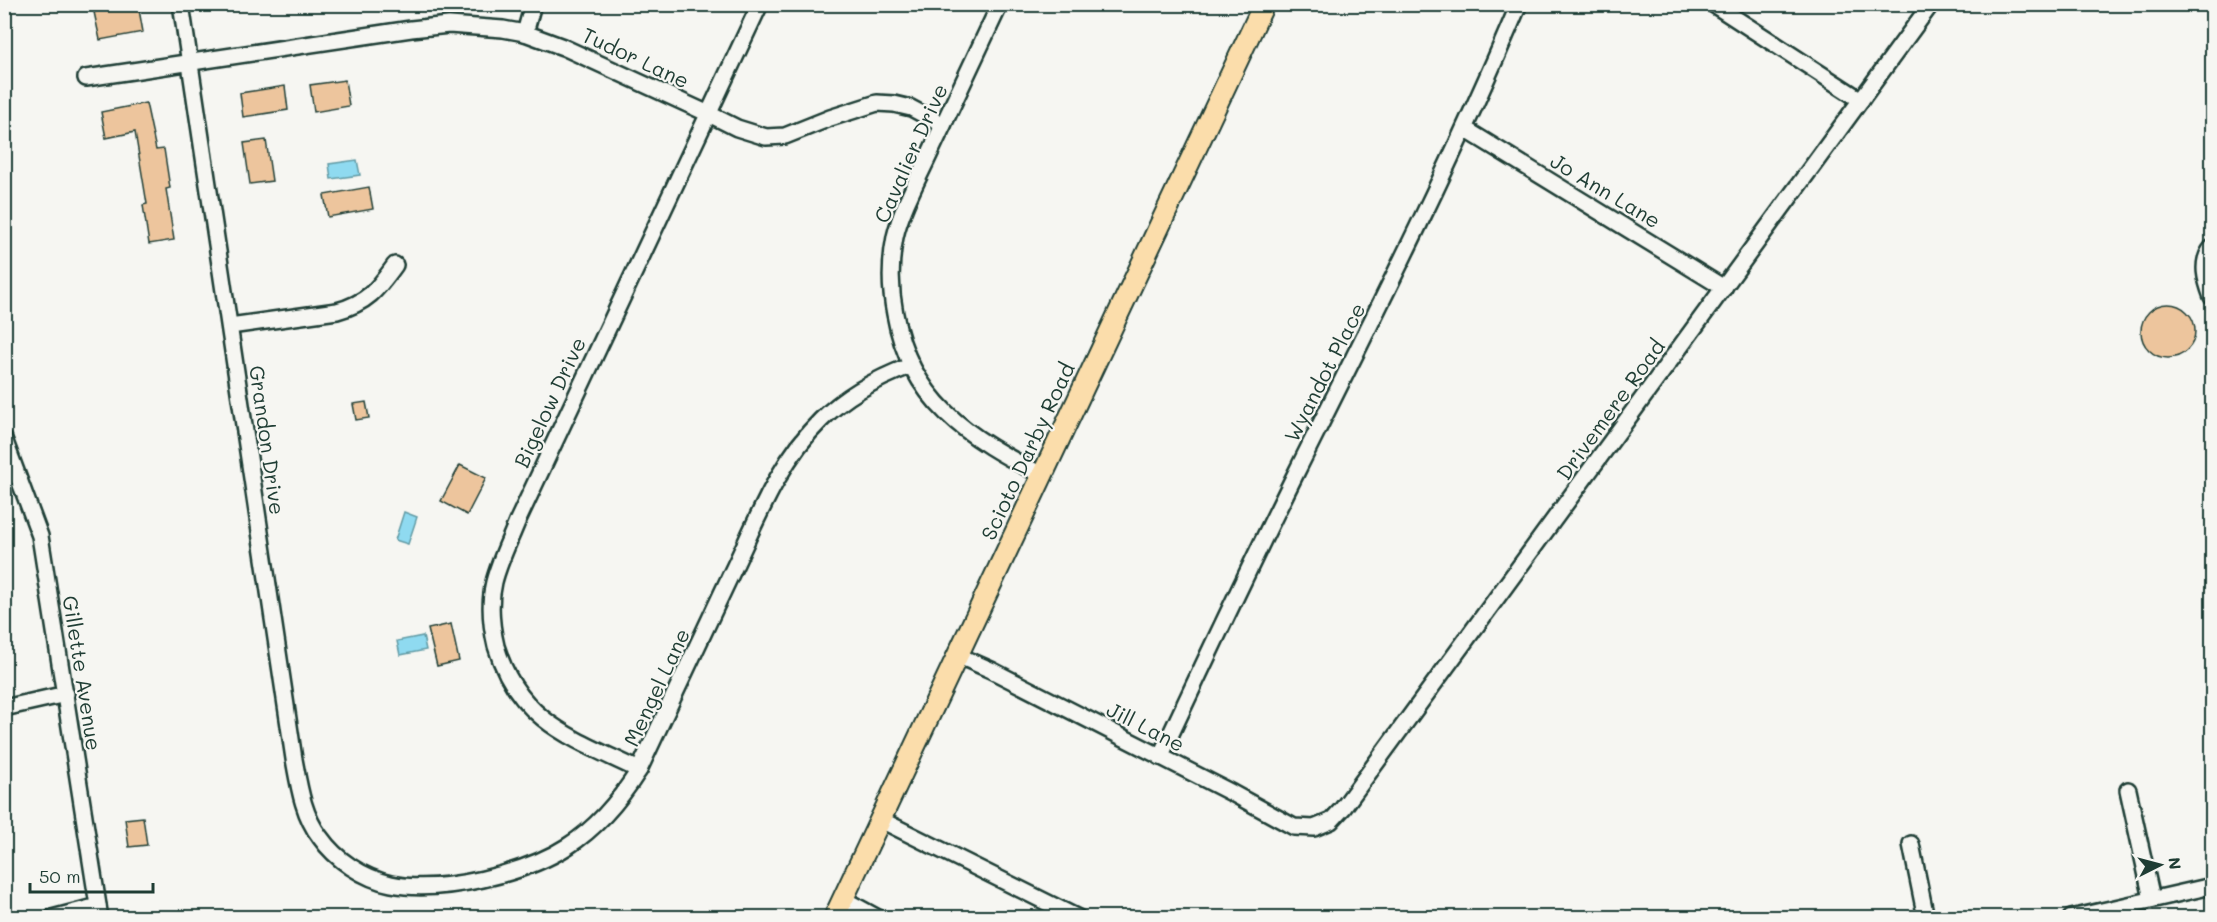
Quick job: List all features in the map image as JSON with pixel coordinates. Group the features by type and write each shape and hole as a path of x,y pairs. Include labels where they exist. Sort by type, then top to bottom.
{"main road":[{"name":"Scioto Darby Road","path":"834,918 1264,4"}],"street":[{"name":"Grandon Drive","path":"181,4 301,795 319,837 334,854 349,865"},
{"path":"525,33 533,4"},
{"name":"Bigelow Drive","path":"639,770 567,735 524,702 510,682 500,660 494,637 490,609 494,582 517,522 760,4"},
{"name":"Cavalier Drive","path":"1000,4 916,183 895,236 891,297 897,330 910,366 927,394 944,412 974,435 1006,457 1042,475"},
{"name":"Wyandot Place","path":"1160,757 1268,530 1388,293 1465,129 1519,4"},
{"path":"1713,4 1861,100"},
{"name":"Drivemere Road","path":"1314,828 1331,821 1343,808 1931,4"},
{"name":"Tudor Lane","path":"86,78 449,25 503,28 525,33 563,47 737,128 766,137 785,136 830,118 877,104 894,104 911,108 943,125"},
{"name":"Jo Ann Lane","path":"1465,129 1724,288"},
{"path":"2212,248 2207,254 2204,268 2212,297"},
{"path":"230,326 337,311 354,306 379,287 395,265"},
{"name":"Mengel Lane","path":"349,865 364,875 390,883 416,887 471,881 534,863 559,851 589,830 624,795 639,770 764,505 798,446 821,420 843,401 867,386 910,366"},
{"name":"Gillette Avenue","path":"4,439 40,537 99,912"},
{"name":"Jill Lane","path":"959,656 1232,792 1294,827 1314,828"},
{"path":"4,708 66,694"},
{"path":"2128,790 2152,899"},
{"path":"880,820 1078,918"},
{"path":"1911,844 1926,918"},
{"path":"2071,918 2212,886"},
{"path":"843,899 878,918"},
{"path":"52,918 99,912"}],"water":[{"path":"357,160 360,175 331,179 329,164"},
{"path":"404,512 417,517 408,544 395,540"},
{"path":"423,636 426,650 400,655 397,641"}],"building":[{"path":"138,4 143,32 100,40 94,12"},
{"path":"345,80 349,106 314,112 310,85"},
{"path":"285,86 288,110 243,117 240,93"},
{"path":"146,103 156,150 164,149 170,188 166,189 174,240 149,244 143,205 147,204 135,132 106,138 101,112"},
{"path":"266,140 272,181 250,184 244,143"},
{"path":"369,187 373,209 328,217 324,195"},
{"path":"2168,304 2178,306 2187,312 2193,321 2195,331 2193,341 2187,350 2178,356 2168,358 2158,356 2149,350 2143,341 2141,331 2143,321 2149,312 2158,306"},
{"path":"366,402 369,418 356,420 353,404"},
{"path":"460,465 486,478 467,515 441,501"},
{"path":"451,624 459,661 437,666 428,629"},
{"path":"143,817 147,845 129,847 125,819"}]}
